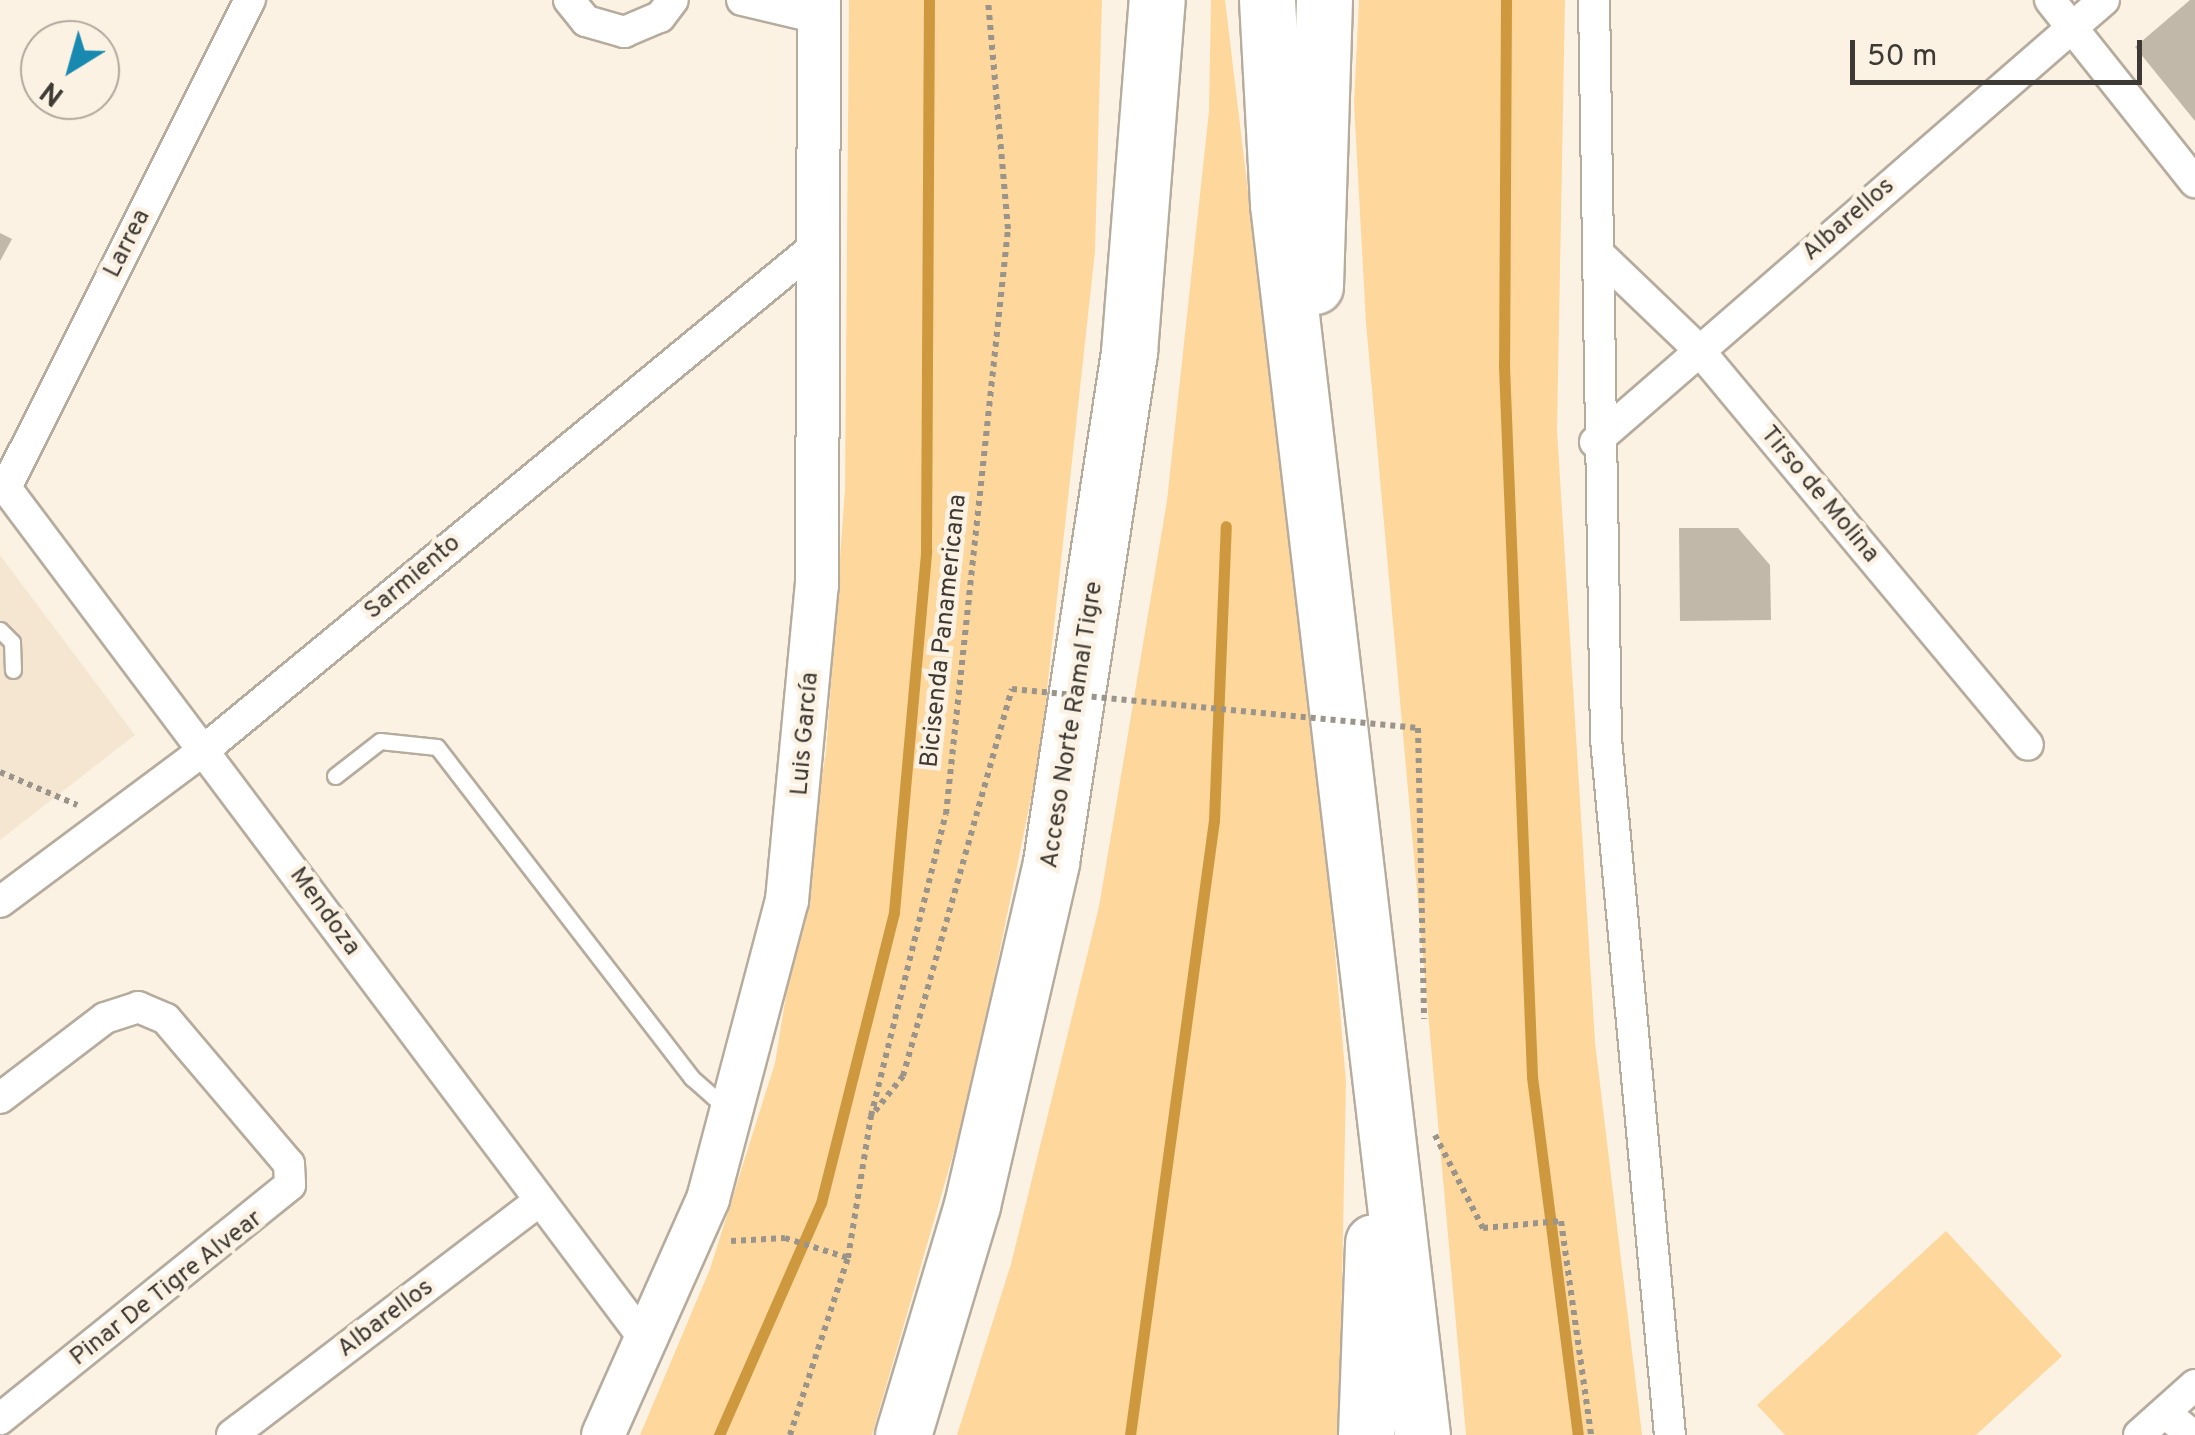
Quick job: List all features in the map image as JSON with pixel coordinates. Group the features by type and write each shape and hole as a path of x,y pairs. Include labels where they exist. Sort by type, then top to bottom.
{"highway":[{"path":"1128,0 1140,209"},
{"name":"Acceso Norte Ramal Tigre","path":"903,1435 972,1205 1050,862 1110,496 1157,0"},
{"path":"1266,0 1306,449 1362,884 1422,1435"},
{"path":"1306,449 1324,0"},
{"path":"1362,884 1375,1282 1366,1435"}],"street":[{"name":"Larrea","path":"2,489 250,0"},
{"path":"569,0 586,21 624,32 660,17 672,0"},
{"path":"742,0 819,9"},
{"path":"1594,0 1600,255 1595,442 1622,982 1670,1435"},
{"path":"2050,0 2195,182"},
{"name":"Albarellos","path":"1595,442 2104,0"},
{"name":"Luis García","path":"603,1435 648,1344 734,1115 788,900 809,742 819,9"},
{"name":"Sarmiento","path":"0,902 204,750 818,244"},
{"name":"Tirso de Molina","path":"1600,255 1698,349 2028,745"},
{"name":"Mendoza","path":"2,489 204,750 538,1202 648,1344"},
{"name":"Pinar De Tigre Alvear","path":"0,1098 105,1018 138,1007 166,1019 289,1164 290,1185 0,1418"},
{"name":"Albarellos","path":"232,1435 538,1202"},
{"path":"2139,1435 2195,1385"},
{"path":"2165,1413 2192,1435"}],"lane":[{"path":"0,630 17,657 13,670"},
{"path":"335,776 380,741 437,746 692,1078 734,1115"}],"path":[{"name":"Bicisenda Panamericana","path":"790,1435 848,1258 871,1116 946,814 1008,229 988,0"},
{"path":"871,1116 903,1076 1012,689 1418,728 1424,1039"},
{"path":"0,772 110,820"},
{"path":"1426,1117 1483,1228 1561,1221 1591,1435"},
{"path":"785,1238 848,1258"}],"shaded area":[{"path":"849,0 1102,0 1095,251 1040,754 970,1096 872,1435 640,1435 710,1269 775,1063 826,752 845,489"},
{"path":"1211,0 1225,0 1324,823 1346,1082 1339,1435 957,1435 1011,1264 1099,907 1167,501 1209,111"},
{"path":"1359,0 1565,0 1557,430 1595,1042 1642,1435 1466,1435 1366,323 1354,103"},
{"path":"0,555 135,735 0,840"},
{"path":"1946,1231 2062,1356 1976,1435 1785,1435 1757,1405"}],"building":[{"path":"2190,0 2195,0 2195,121 2135,47"},
{"path":"0,233 12,239 0,261"},
{"path":"1679,528 1738,528 1770,565 1771,620 1680,621"}],"waterway":[{"path":"719,1435 821,1203 894,912 926,550 929,0"},
{"path":"1506,0 1504,366 1532,1077 1578,1435"},
{"path":"1130,1435 1214,820 1226,526"}]}
